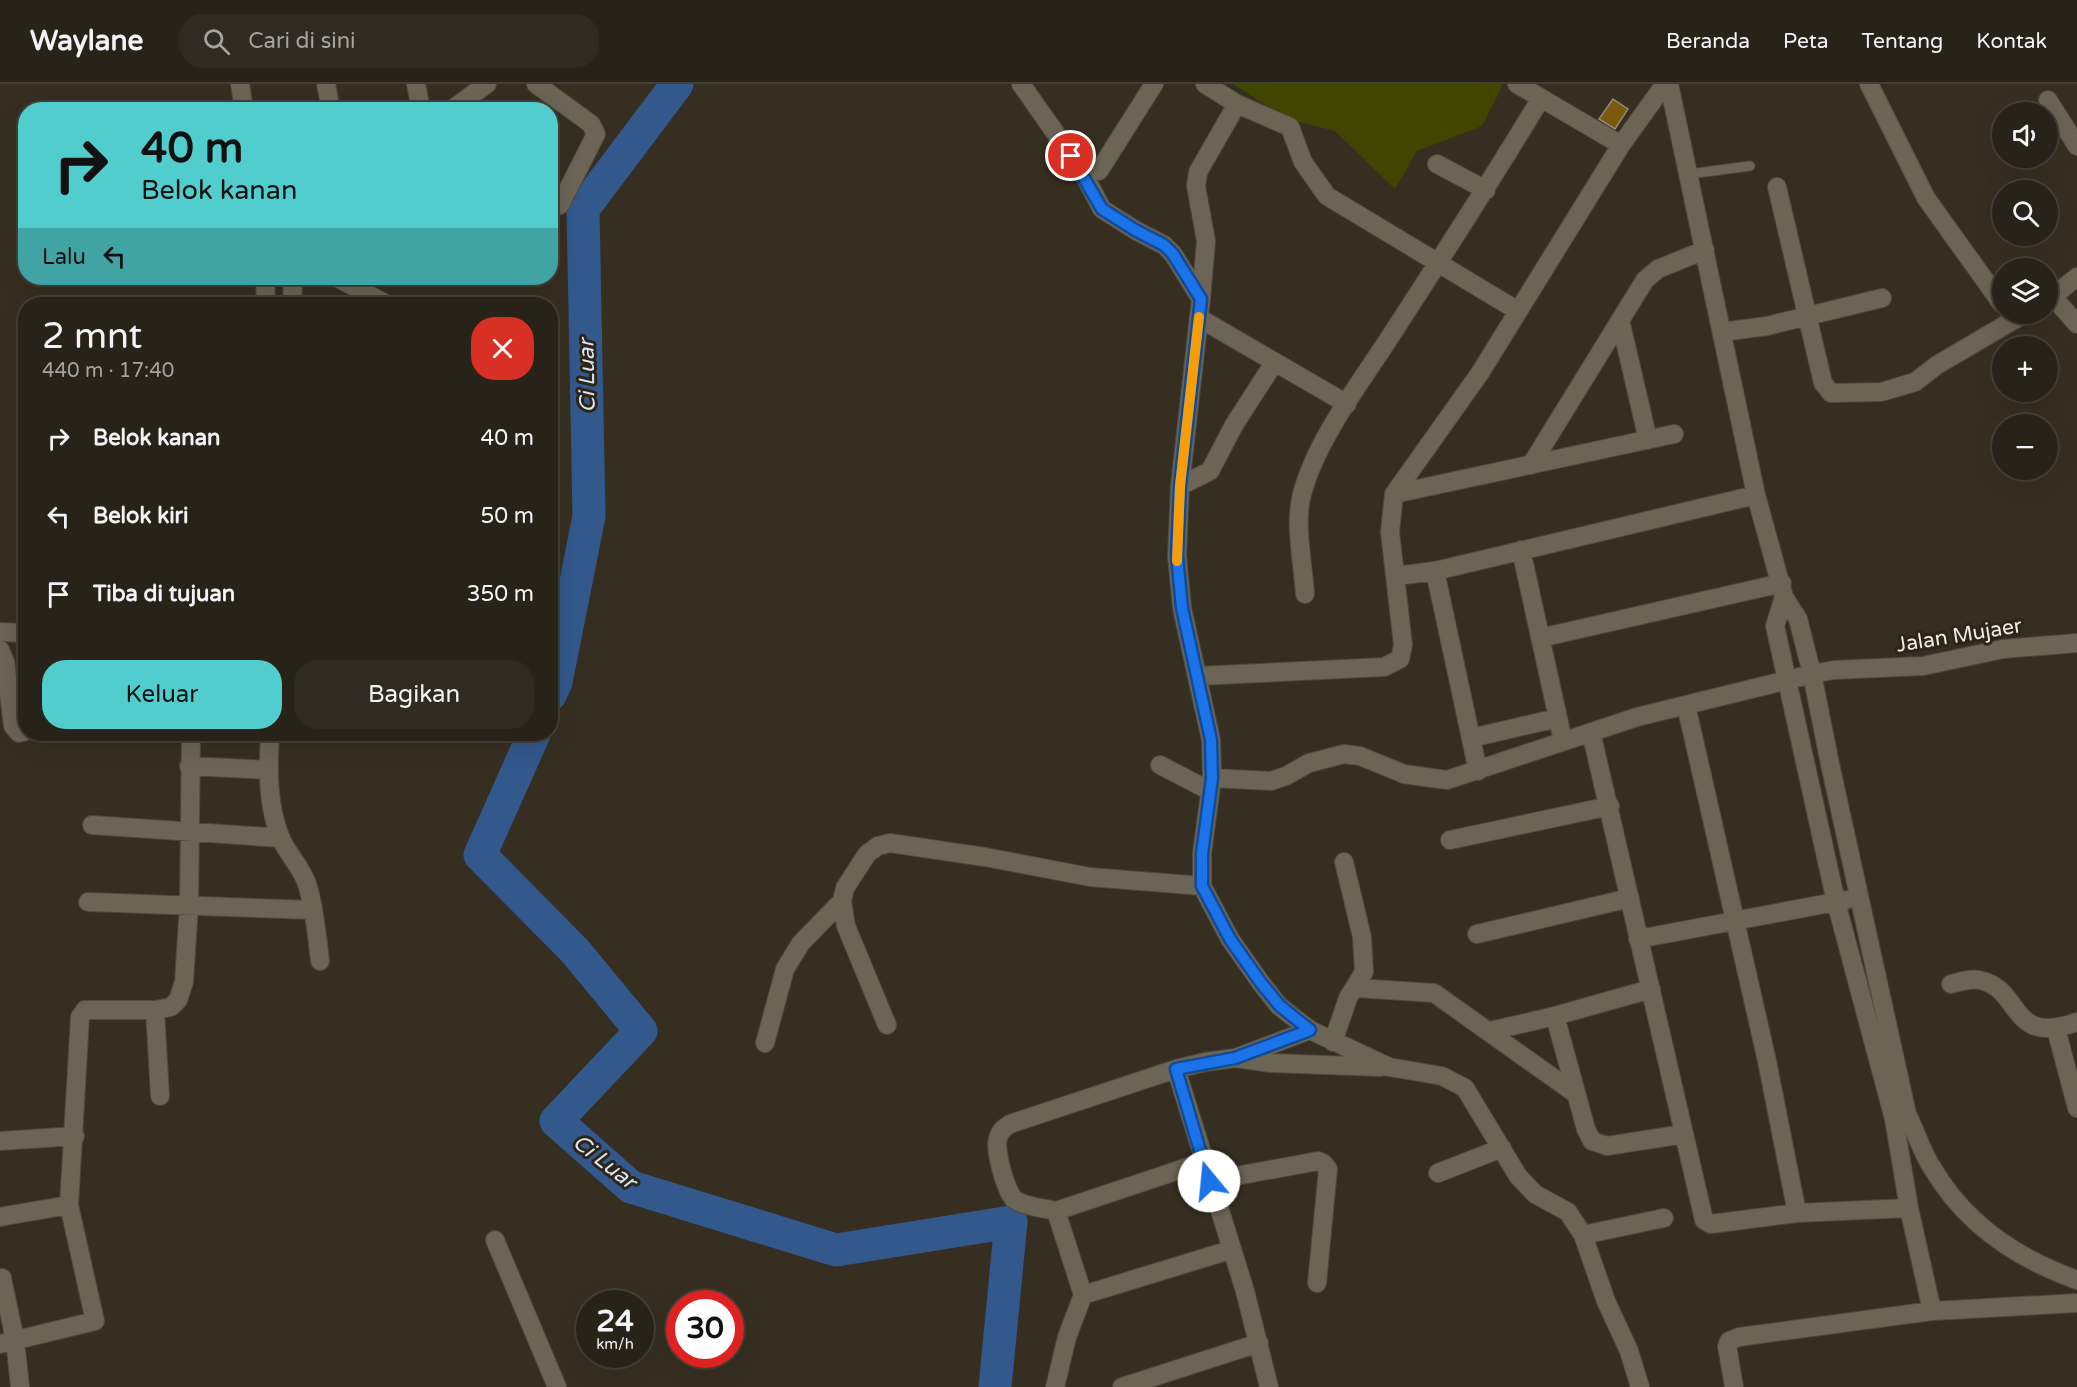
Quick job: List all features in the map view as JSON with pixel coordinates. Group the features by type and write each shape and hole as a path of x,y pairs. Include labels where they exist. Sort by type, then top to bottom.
{"street":[{"path":"240,84 243,102"},
{"path":"326,84 329,102"},
{"path":"416,84 419,102"},
{"path":"462,102 487,84"},
{"path":"536,84 591,124 596,134 560,205 558,204"},
{"path":"1021,84 1082,171 1102,209 1164,245 1173,254 1200,308 1274,363 1347,404"},
{"path":"1099,171 1154,84"},
{"path":"1205,84 1238,104 1290,127 1303,162 1327,195 1518,311"},
{"path":"1517,84 1621,145"},
{"path":"1198,676 1384,667 1400,659 1403,645 1390,532 1394,494 1475,381 1621,145 1667,84"},
{"path":"1667,84 1689,174 1756,495 1783,590 1797,619 1812,674 1859,897 1901,1117 1909,1208 1932,1311"},
{"path":"1869,84 1926,198 1992,290"},
{"path":"1305,594 1299,517 1301,495 1313,464 1347,404 1486,190 1541,98"},
{"path":"2048,100 2077,146"},
{"path":"1238,104 1198,172 1196,186 1206,242 1180,486 1178,579 1211,740 1211,784 1202,854 1202,886 1230,939 1280,1006 1310,1030 1389,1067"},
{"path":"1437,164 1486,190"},
{"path":"1777,187 1823,383 1831,393 1881,393 1915,382 1937,365 2002,324"},
{"path":"1531,465 1580,382 1621,324 1646,280 1658,269 1705,250"},
{"path":"2058,292 2077,277"},
{"path":"351,285 373,297"},
{"path":"1722,332 1767,326 1882,298"},
{"path":"2058,306 2077,324"},
{"path":"1621,324 1648,440"},
{"path":"1180,486 1210,471 1234,425 1274,363"},
{"path":"1394,494 1674,434"},
{"path":"1396,576 1435,571 1756,495"},
{"path":"1521,550 1563,741"},
{"path":"1435,571 1478,771"},
{"path":"1540,638 1783,590"},
{"path":"1783,590 1775,626 1836,902 1901,1117 1932,1169 1957,1203 1983,1230 2037,1264 2077,1280"},
{"path":"0,632 18,633"},
{"name":"Jalan Mujaer","path":"1211,784 1271,781 1286,776 1309,763 1344,754 1360,756 1404,774 1431,780 1447,780 1692,700 1787,678 1856,668 1923,666 2003,649 2077,643"},
{"path":"0,650 4,661 14,726 18,732"},
{"path":"1692,700 1734,919 1767,1061 1797,1213"},
{"path":"1471,738 1558,718"},
{"path":"1591,732 1610,806 1638,939 1703,1218 1707,1223 1797,1213 1909,1208"},
{"path":"8,1342 95,1321 69,1205 69,1177 75,1136 74,1077 80,1017 85,1010 97,1009 155,1011 171,1007 178,1000 184,982 189,905 191,741"},
{"path":"270,741 268,770 272,811 281,838 303,872 314,910 320,961"},
{"path":"1160,765 1211,784"},
{"path":"189,766 268,770"},
{"path":"1450,840 1610,806"},
{"path":"92,825 281,838"},
{"path":"887,1025 846,926 842,901 845,888 867,854 878,846 890,843 985,857 1090,878 1202,886"},
{"path":"1333,1042 1348,998 1363,978 1364,958 1344,862"},
{"path":"1638,939 1859,897"},
{"path":"1478,934 1630,898"},
{"path":"765,1043 785,969 801,943 842,901"},
{"path":"88,902 314,910"},
{"path":"1951,984 1971,979 1990,983 2030,1025 2056,1029 2077,1022"},
{"path":"1356,988 1434,993 1576,1094"},
{"path":"1490,1031 1555,1016 1651,989"},
{"path":"155,1011 160,1096"},
{"path":"1555,1016 1588,1135 1599,1145 1607,1146 1684,1134"},
{"path":"2056,1029 2077,1108"},
{"path":"1203,1162 1056,1211 1020,1202 1010,1194 997,1148 997,1139 1002,1129 1010,1124 1176,1069 1235,1058 1310,1030"},
{"path":"1235,1058 1271,1063 1389,1067 1442,1076 1466,1088 1518,1176 1535,1194 1568,1212 1583,1235 1606,1301 1629,1351 1640,1387"},
{"path":"1176,1069 1259,1343 1269,1387"},
{"path":"0,1141 75,1136"},
{"path":"1438,1173 1502,1148"},
{"path":"1209,1181 1318,1161 1323,1162 1328,1170 1317,1283"},
{"path":"0,1217 69,1205"},
{"path":"1055,1387 1067,1337 1083,1295 1056,1211"},
{"path":"1583,1235 1664,1218"},
{"path":"495,1240 557,1387"},
{"path":"1083,1295 1230,1250"},
{"path":"2,1278 8,1342 20,1387"},
{"path":"1734,1387 1727,1346 1729,1341 1739,1337 1932,1311 2077,1303"},
{"path":"1122,1387 1259,1343"}],"lane":[{"path":"1689,174 1750,166"}],"green space":[{"path":"1233,84 1501,84 1502,87 1482,126 1417,151 1395,189 1335,131 1288,119"}],"building":[{"path":"1613,99 1628,109 1615,129 1599,119"}],"waterway":[{"name":"Ci Luar","path":"558,672 589,516 583,209 677,84"},
{"name":"Ci Luar","path":"531,741 480,855 575,951 641,1031 556,1121 631,1187 836,1250 1011,1222 995,1387"}],"slow traffic":[{"path":"1177,561 1180,486 1199,317"}],"route":[{"path":"1071,156 1082,171 1102,209 1164,245 1173,254 1201,299 1180,486 1177,556 1182,608 1205,704 1211,740 1212,778 1202,854 1202,886 1230,939 1261,983 1280,1006 1310,1030 1235,1058 1176,1069 1209,1181"}]}
